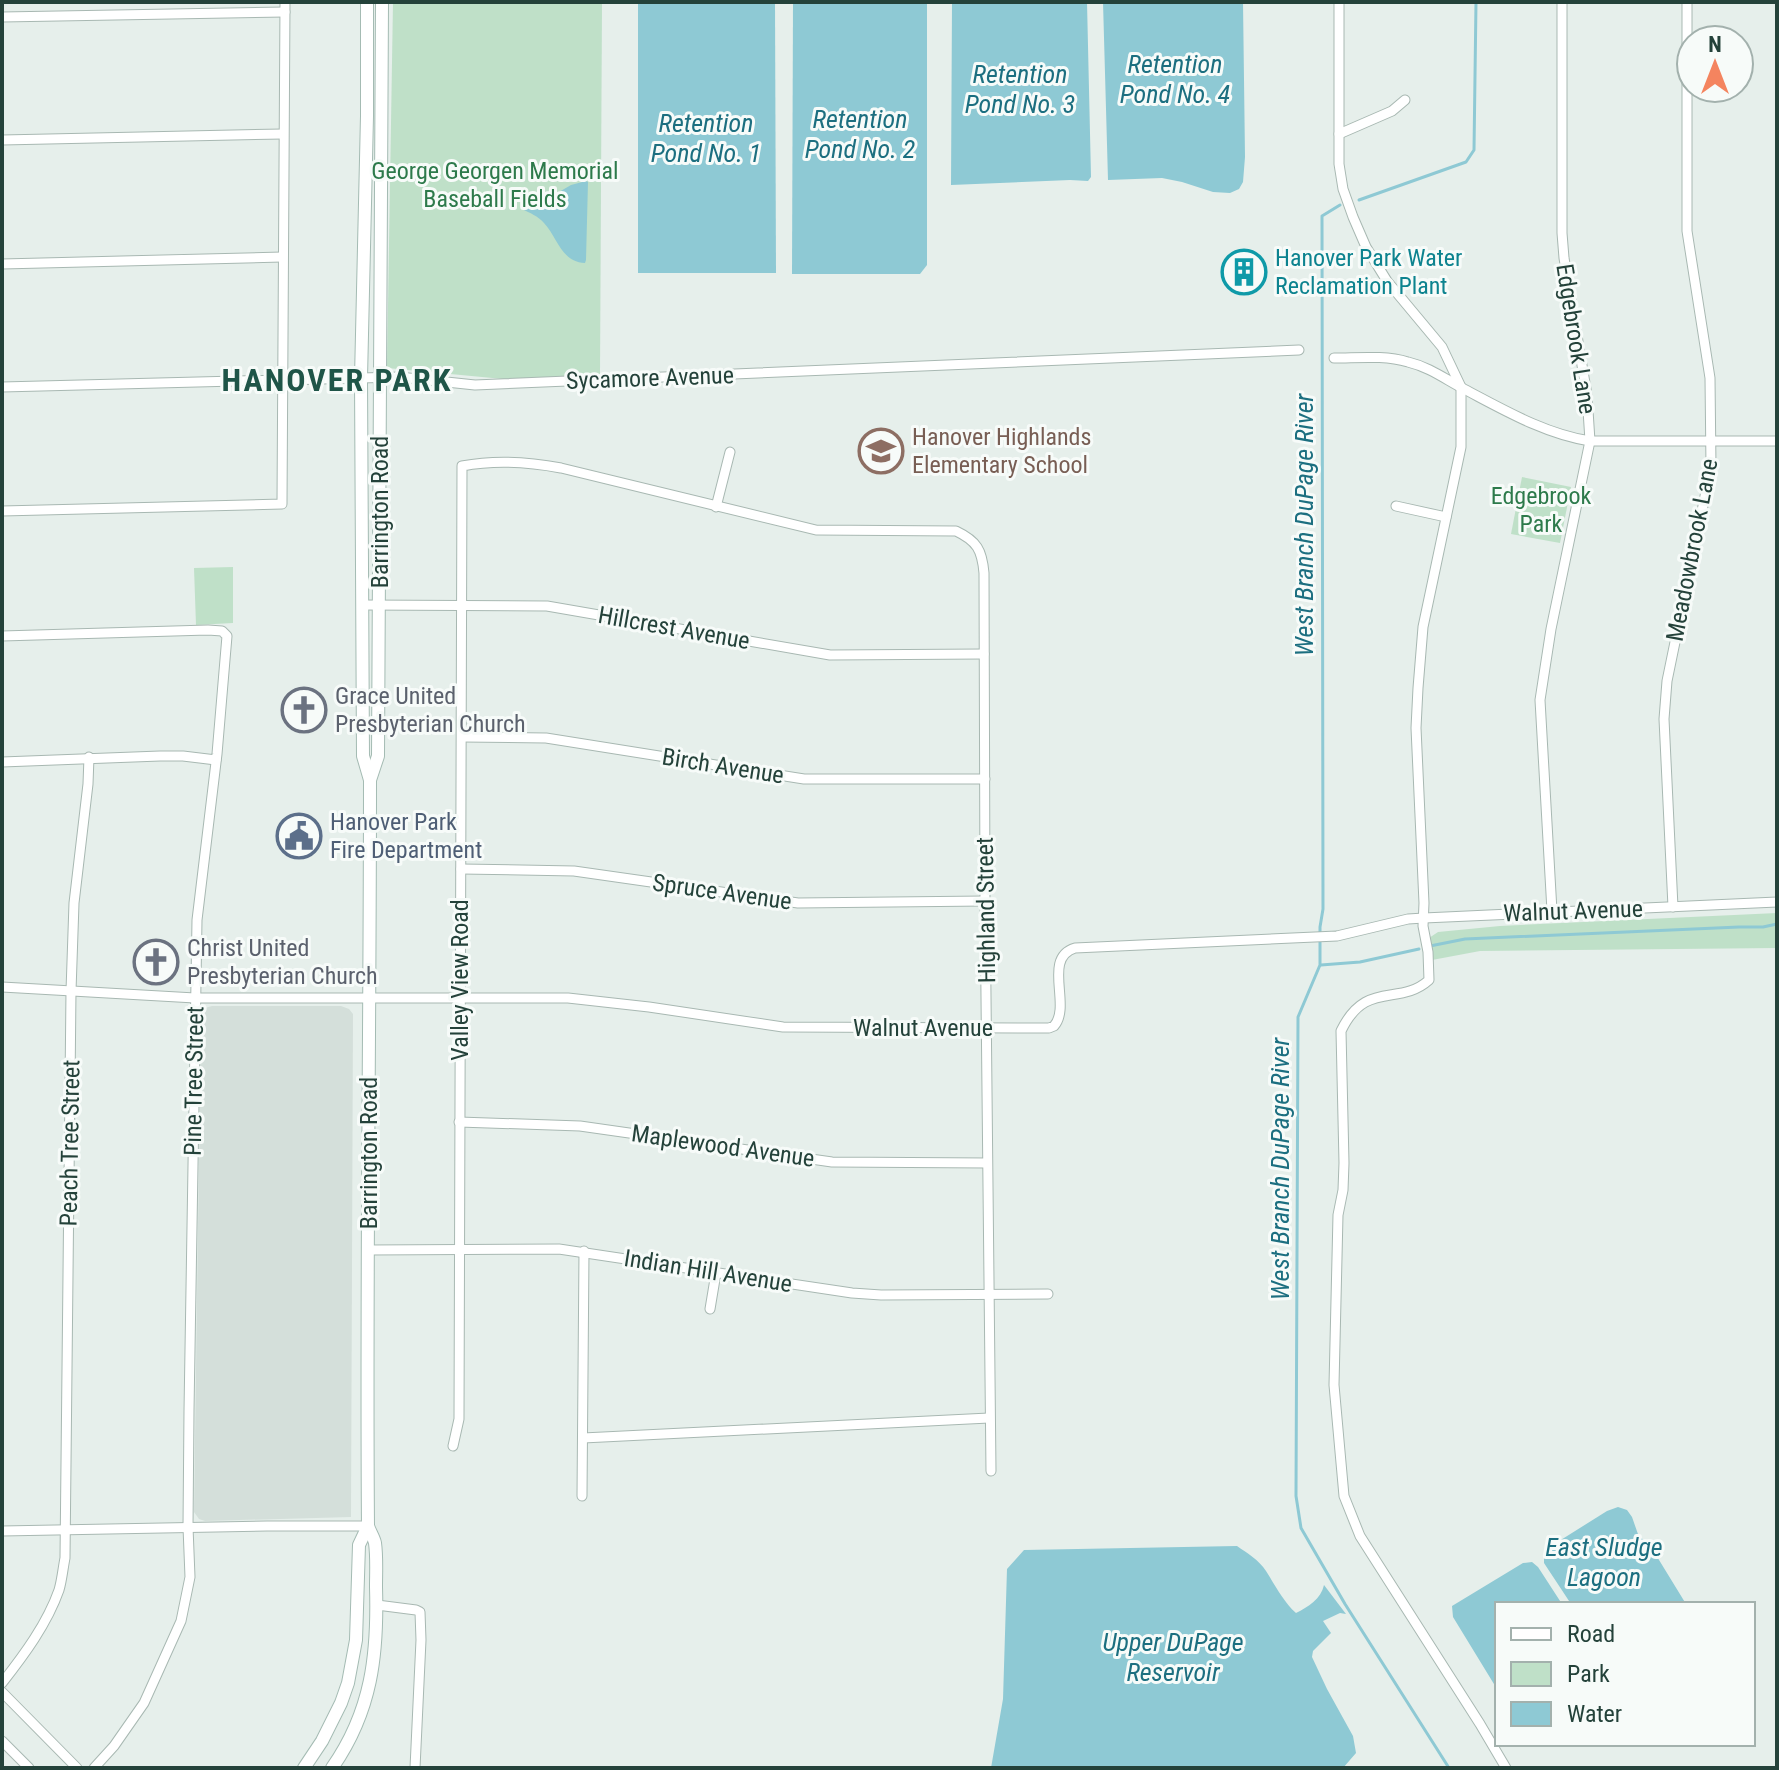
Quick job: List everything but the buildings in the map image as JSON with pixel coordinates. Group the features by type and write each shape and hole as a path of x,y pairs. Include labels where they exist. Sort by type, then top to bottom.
{"main road":[{"name":"Barrington Road","path":"332,1768 346,1747 361,1710 373,1668 377,1636 375,1542 368,1526 370,780 363,756 361,378 367,2"},
{"name":"Barrington Road","path":"370,780 378,756 382,2"},
{"name":"Barrington Road","path":"304,1768 322,1741 348,1683 356,1640 359,1545 368,1526"}],"street":[{"path":"1339,2 1340,179 1366,247 1387,281 1442,347 1461,387 1461,447 1423,627 1417,701 1423,926 1429,980 1421,987 1360,1005 1351,1013 1341,1031 1344,1163 1338,1215 1334,1385 1341,1477 1344,1496 1360,1536 1506,1768"},
{"name":"Edgebrook Lane","path":"1552,911 1540,700 1551,629 1590,441 1587,395 1562,233 1562,2"},
{"name":"Meadowbrook Lane","path":"1673,907 1665,701 1711,467 1712,441 1710,378 1687,231 1687,2"},
{"path":"2,17 285,7 282,504 2,511"},
{"path":"1339,134 1392,111 1405,100"},
{"path":"2,140 283,134"},
{"path":"2,264 282,257"},
{"name":"Sycamore Avenue","path":"2,387 399,377 475,385 1299,350"},
{"path":"1334,358 1398,359 1435,371 1562,436 1590,441 1777,441"},
{"path":"716,507 730,452"},
{"name":"Valley View Road","path":"453,1446 459,1419 462,466 547,465 716,507"},
{"path":"1396,506 1446,517"},
{"name":"Highland Street","path":"716,507 816,530 956,531 968,537 982,554 991,1471"},
{"name":"Hillcrest Avenue","path":"363,605 547,606 830,655 984,654"},
{"name":"Pine Tree Street","path":"2,636 208,630 222,631 227,636 197,920 188,1527 190,1577 181,1621 144,1703 114,1746 94,1768"},
{"name":"Birch Avenue","path":"462,737 562,740 804,779 985,779"},
{"path":"2,762 183,756 216,760"},
{"name":"Peach Tree Street","path":"2,1683 42,1624 59,1590 65,1558 71,991 74,903 89,757"},
{"name":"Spruce Avenue","path":"461,869 574,871 798,903 985,901"},
{"name":"Walnut Avenue","path":"2,987 195,998 568,998 783,1027 987,1029 1054,1026 1060,1018 1059,964 1063,954 1070,950 1337,936 1408,919 1777,902"},
{"name":"Maplewood Avenue","path":"459,1122 567,1124 832,1162 987,1163"},
{"name":"Indian Hill Avenue","path":"369,1250 559,1249 867,1294 1048,1294"},
{"path":"582,1496 584,1251"},
{"path":"710,1309 716,1273"},
{"path":"583,1438 989,1418"},
{"path":"2,1531 368,1526"},
{"path":"377,1605 420,1612 415,1768"},
{"path":"2,1692 77,1768"},
{"path":"2,1741 29,1768"}],"shaded area":[{"path":"341,1006 353,1014 351,1517 205,1521 194,1512 201,1016 205,1008"}],"green space":[{"name":"George Georgen Memorial Baseball Fields","path":"393,2 602,2 600,375 503,379 387,368"},
{"name":"Edgebrook Park","path":"1522,477 1571,487 1560,543 1511,534"},
{"path":"233,567 233,623 196,625 194,568"},
{"path":"1777,913 1777,948 1480,951 1432,960 1429,938 1438,932 1500,926"}],"water":[{"name":"Retention Pond No. 1","path":"638,2 775,2 776,273 638,273"},
{"name":"Retention Pond No. 2","path":"793,2 927,2 927,265 920,274 792,274"},
{"name":"Retention Pond No. 3","path":"952,2 1087,2 1091,177 1088,181 951,185"},
{"name":"Retention Pond No. 4","path":"1103,2 1243,2 1245,157 1243,182 1239,189 1230,193 1213,192 1162,178 1108,180"},
{"path":"586,181 585,263 565,254 544,223 521,207 524,199 547,199 571,185"},
{"name":"East Sludge Lagoon","path":"1618,1507 1627,1510 1639,1537 1648,1542 1685,1602 1570,1602 1544,1563 1544,1555 1548,1548"},
{"name":"Upper DuPage Reservoir","path":"1237,1546 1263,1567 1296,1613 1317,1598 1324,1585 1346,1614 1340,1613 1323,1621 1331,1633 1313,1651 1312,1657 1353,1736 1356,1753 1343,1768 991,1768 1003,1699 1007,1569 1024,1550"},
{"path":"1532,1562 1538,1567 1561,1602 1495,1602 1495,1686 1453,1617 1452,1606 1523,1563"}],"waterway":[{"name":"West Branch DuPage River","path":"1359,200 1466,162 1474,150 1476,2"},
{"name":"West Branch DuPage River","path":"1340,205 1322,216 1323,909 1320,965 1298,1017 1296,1496 1301,1528 1345,1604 1449,1768"},
{"path":"1430,946 1465,939 1777,924"},
{"path":"1321,965 1360,962 1419,949"}],"place":[{"name":"Hanover Park Water Reclamation Plant","path":"1244,272"},
{"name":"Hanover Highlands Elementary School","path":"881,451"},
{"name":"Grace United Presbyterian Church","path":"304,710"},
{"name":"Hanover Park Fire Department","path":"299,836"},
{"name":"Christ United Presbyterian Church","path":"156,962"}],"district":[{"name":"HANOVER PARK","path":"337,380"}]}
